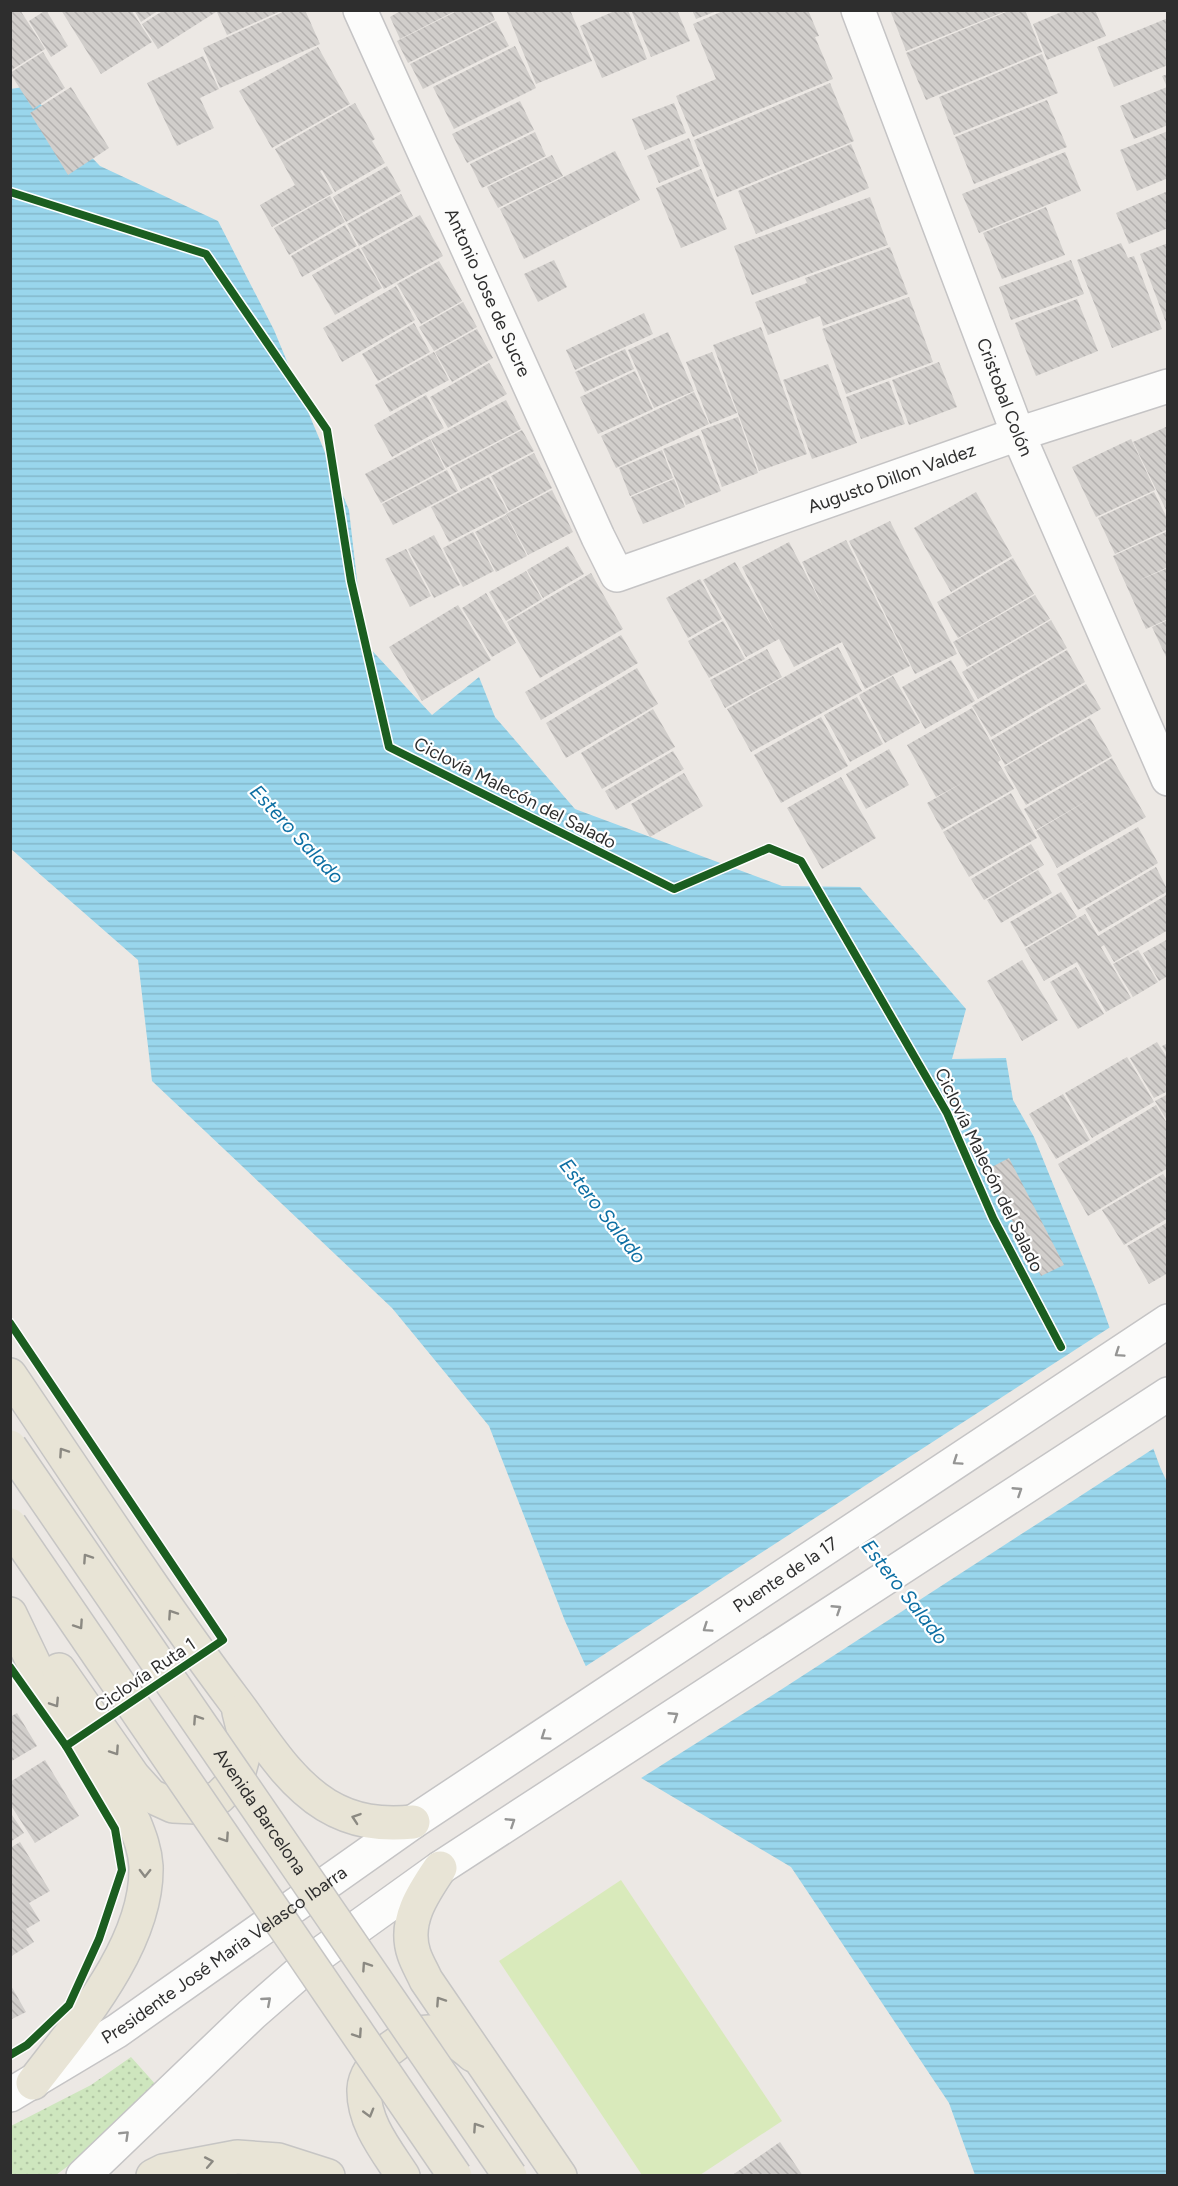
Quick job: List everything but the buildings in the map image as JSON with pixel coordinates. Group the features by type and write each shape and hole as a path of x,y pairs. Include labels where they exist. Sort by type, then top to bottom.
{"main road":[{"name":"Antonio Jose de Sucre","path":"360,10 617,575"},
{"name":"Cristobal Colón","path":"858,10 1018,434 1167,779"},
{"name":"Augusto Dillon Valdez","path":"617,575 1018,434 1167,386"},
{"name":"Puente de la 17","path":"424,1816 1167,1320"},
{"path":"10,1375 201,1655 274,1756 293,1777 326,1805 362,1821 389,1824 424,1816"},
{"path":"83,2175 243,2022 323,1952 451,1861 1167,1394"},
{"name":"Avenida Barcelona","path":"10,1447 510,2175"},
{"path":"10,1525 455,2175"},
{"path":"10,1599 132,1776 151,1796 173,1806 196,1807 219,1797 237,1779 244,1753 243,1728 237,1703"},
{"path":"10,1614 45,1687 134,1822 143,1845 146,1865 141,1911 104,1990 22,2089"},
{"name":"Presidente José Maria Velasco Ibarra","path":"22,2089 117,2031 424,1816"},
{"path":"451,1861 425,1889 416,1909 411,1929 413,1952 426,1980 560,2175"},
{"path":"403,2175 380,2140 368,2113 364,2088 369,2071 387,2051 404,2040 427,2032 447,2037 463,2046 485,2066"},
{"path":"153,2175 163,2171 237,2157 278,2160 328,2175"}],"green space":[{"path":"621,1880 782,2121 700,2175 642,2175 499,1961"},
{"path":"131,2057 157,2086 84,2154 56,2175 11,2176 11,2126 91,2085"}],"water":[{"name":"Estero Salado","path":"24,87 100,166 218,221 274,330 349,510 364,642 432,715 479,677 495,717 575,809 782,886 860,887 966,1009 952,1059 1006,1058 1013,1100 1034,1137 1096,1290 1167,1482 1167,2175 975,2175 949,2103 791,1867 636,1775 565,1621 489,1426 392,1308 152,1081 138,960 11,849 10,89"}],"pier":[{"path":"1112,1326 1156,1447 779,1691 638,1780 634,1778 583,1668"}],"cycle path":[{"name":"Ciclovía Malecón del Salado","path":"10,192 206,254 327,430 351,581 389,747 674,889 769,848 801,861 947,1113 993,1218 1061,1347"},
{"name":"Ciclovía Ruta 1","path":"10,1323 223,1640 66,1746"},
{"path":"10,1667 66,1746 115,1829 122,1870 99,1939 69,2005 27,2045 10,2055"}]}
